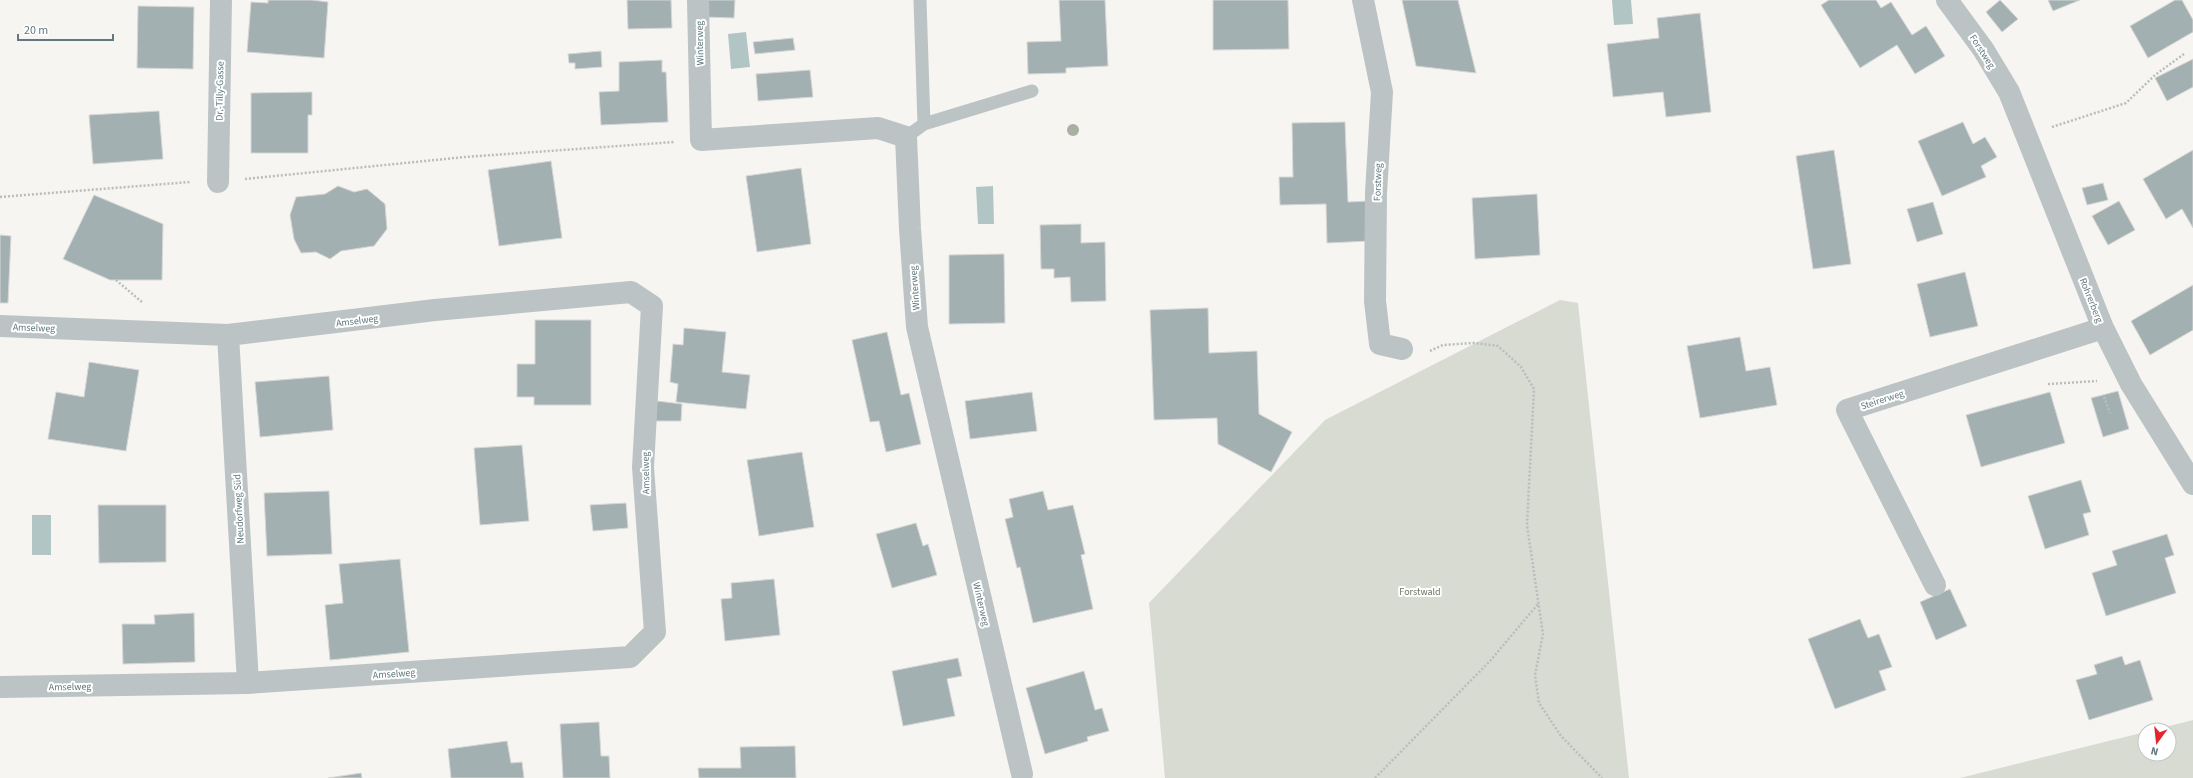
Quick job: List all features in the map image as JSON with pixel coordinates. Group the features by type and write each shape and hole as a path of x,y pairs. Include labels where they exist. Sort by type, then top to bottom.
{"street":[{"name":"Dr.-Tilly-Gasse","path":"218,182 221,0"},
{"name":"Winterweg","path":"698,0 701,140"},
{"name":"Forstweg","path":"1362,0 1382,92 1376,193 1375,301 1380,344 1402,349"},
{"name":"Forstweg","path":"1947,0 1983,49 2014,105"},
{"name":"Rohrerberg","path":"2014,105 2103,328 2131,384 2193,484"},
{"path":"701,140 878,128 906,138"},
{"name":"Winterweg","path":"906,138 910,229 917,327 1022,774"},
{"name":"Amselweg","path":"0,326 228,335 435,310 631,292 652,306 643,467 656,632 630,657 248,683 0,687"},
{"name":"Steirerweg","path":"1935,585 1847,410 2103,328"},
{"name":"Neudorfweg Süd","path":"228,335 248,683"}],"lane":[{"path":"920,0 924,124"},
{"path":"906,138 924,124 1032,91"}],"path":[{"path":"2026,135 2126,102 2155,75 2184,54"},
{"path":"0,197 180,182 218,182 465,157 701,140"},
{"path":"1402,349 1417,356 1443,345 1474,343 1498,346 1521,366 1534,389 1527,525 1543,634 1534,675 1540,703 1561,736 1602,778"},
{"path":"2048,384 2100,381"},
{"path":"2104,395 2110,413"},
{"path":"1375,778 1490,661 1538,604"}],"green space":[{"name":"Forstwald","path":"1560,300 1578,303 1629,778 1165,778 1149,603 1325,420"},
{"path":"2193,720 2193,778 1960,778 2137,734 2137,762 2177,762 2177,724"}],"shaded area":[{"path":"1612,0 1631,0 1633,24 1614,25"},
{"path":"746,32 750,67 731,69 728,34"},
{"path":"993,186 994,224 978,224 976,187"},
{"path":"32,515 51,515 51,555 32,555"}],"building":[{"path":"268,0 312,0 328,2 324,58 247,52 251,2 268,3"},
{"path":"627,0 671,0 672,28 628,29"},
{"path":"705,0 735,0 734,18 705,17"},
{"path":"1059,0 1105,0 1108,66 1066,68 1066,73 1028,74 1027,42 1061,41"},
{"path":"1213,0 1288,0 1289,49 1213,50"},
{"path":"1402,0 1458,0 1476,73 1416,66"},
{"path":"1829,0 1876,0 1881,8 1891,2 1912,35 1926,26 1945,56 1915,74 1897,45 1860,68 1821,5"},
{"path":"2000,0 2018,19 2002,32 1986,12"},
{"path":"2048,0 2080,0 2053,11"},
{"path":"2175,0 2182,0 2193,20 2193,32 2148,58 2130,26"},
{"path":"138,6 194,7 193,69 137,68"},
{"path":"1700,13 1711,112 1666,117 1663,92 1613,97 1607,44 1659,38 1657,18"},
{"path":"793,38 795,50 755,54 753,42"},
{"path":"601,51 602,67 575,69 575,63 569,63 568,54"},
{"path":"2193,59 2193,87 2167,101 2155,78"},
{"path":"662,60 662,72 666,72 668,122 601,125 599,92 619,91 619,62"},
{"path":"810,70 813,97 758,101 756,74"},
{"path":"312,92 312,115 308,115 308,153 251,153 251,93"},
{"path":"159,111 163,159 93,164 89,115"},
{"path":"1345,122 1348,202 1369,201 1370,241 1327,243 1326,204 1280,205 1279,177 1293,177 1292,123"},
{"path":"1963,122 1973,144 1985,137 1997,157 1981,166 1986,177 1942,196 1918,141"},
{"path":"1834,150 1851,264 1813,269 1796,156"},
{"path":"2193,150 2193,228 2182,209 2166,219 2143,179"},
{"path":"551,161 562,238 499,246 488,170"},
{"path":"801,168 811,244 757,252 746,176"},
{"path":"2103,183 2108,200 2087,205 2082,188"},
{"path":"338,186 354,192 367,189 385,204 387,229 374,246 341,251 330,259 316,252 301,253 294,239 290,215 296,197 325,194"},
{"path":"1537,194 1540,255 1475,259 1472,198"},
{"path":"94,195 163,224 162,280 110,280 63,259"},
{"path":"2119,201 2135,230 2108,245 2092,216"},
{"path":"1933,202 1943,234 1917,242 1907,209"},
{"path":"1081,224 1081,243 1105,242 1106,301 1071,302 1070,277 1054,278 1054,269 1041,269 1040,225"},
{"path":"0,235 11,236 8,303 0,303"},
{"path":"1004,254 1005,323 949,324 949,255"},
{"path":"1965,272 1978,326 1930,337 1917,284"},
{"path":"2193,285 2193,330 2150,355 2131,321"},
{"path":"1208,308 1209,353 1257,351 1259,414 1292,432 1271,472 1218,444 1217,418 1154,420 1150,310"},
{"path":"535,320 591,320 591,405 534,405 534,397 517,397 517,364 535,364"},
{"path":"684,328 726,332 722,372 750,375 746,409 676,402 678,384 670,382 673,344 683,345"},
{"path":"887,332 901,395 909,393 921,444 886,452 879,421 870,422 852,340"},
{"path":"1740,337 1746,371 1770,367 1777,405 1700,418 1687,346"},
{"path":"89,362 139,370 126,451 48,439 56,392 84,397"},
{"path":"329,376 333,430 260,437 255,382"},
{"path":"2118,391 2129,429 2103,437 2091,398"},
{"path":"1032,392 1037,431 970,439 965,401"},
{"path":"2050,392 2065,443 1981,467 1966,415"},
{"path":"657,401 682,404 681,421 655,421"},
{"path":"522,445 529,521 480,525 474,448"},
{"path":"802,452 814,527 759,536 747,460"},
{"path":"2081,480 2091,512 2083,514 2089,535 2045,549 2028,496"},
{"path":"329,491 332,554 267,556 264,493"},
{"path":"1043,491 1048,510 1073,505 1085,554 1081,555 1093,609 1033,623 1020,567 1017,568 1005,519 1013,517 1009,499"},
{"path":"626,503 628,528 593,531 590,505"},
{"path":"98,505 166,505 166,562 99,563"},
{"path":"916,523 923,546 928,544 937,575 892,588 876,534"},
{"path":"2167,534 2174,555 2165,558 2176,593 2106,616 2092,573 2117,565 2112,551"},
{"path":"400,559 409,652 330,660 325,605 343,603 339,564"},
{"path":"774,579 780,635 725,641 721,599 732,598 731,583"},
{"path":"1950,589 1967,626 1936,640 1920,602"},
{"path":"194,613 195,662 123,664 122,624 155,624 154,615"},
{"path":"1860,619 1868,638 1879,634 1892,667 1879,671 1886,690 1835,709 1808,639"},
{"path":"2122,656 2125,665 2140,660 2153,700 2089,720 2076,680 2097,674 2094,665"},
{"path":"958,658 962,676 947,679 955,716 903,726 892,671"},
{"path":"1084,671 1095,710 1102,708 1109,731 1087,737 1088,741 1045,754 1026,688"},
{"path":"599,722 601,756 609,756 610,778 563,778 560,724"},
{"path":"507,741 511,763 522,762 524,778 451,778 448,749"},
{"path":"795,746 796,778 699,778 698,768 741,768 740,747"},
{"path":"361,773 362,778 328,778"}]}
